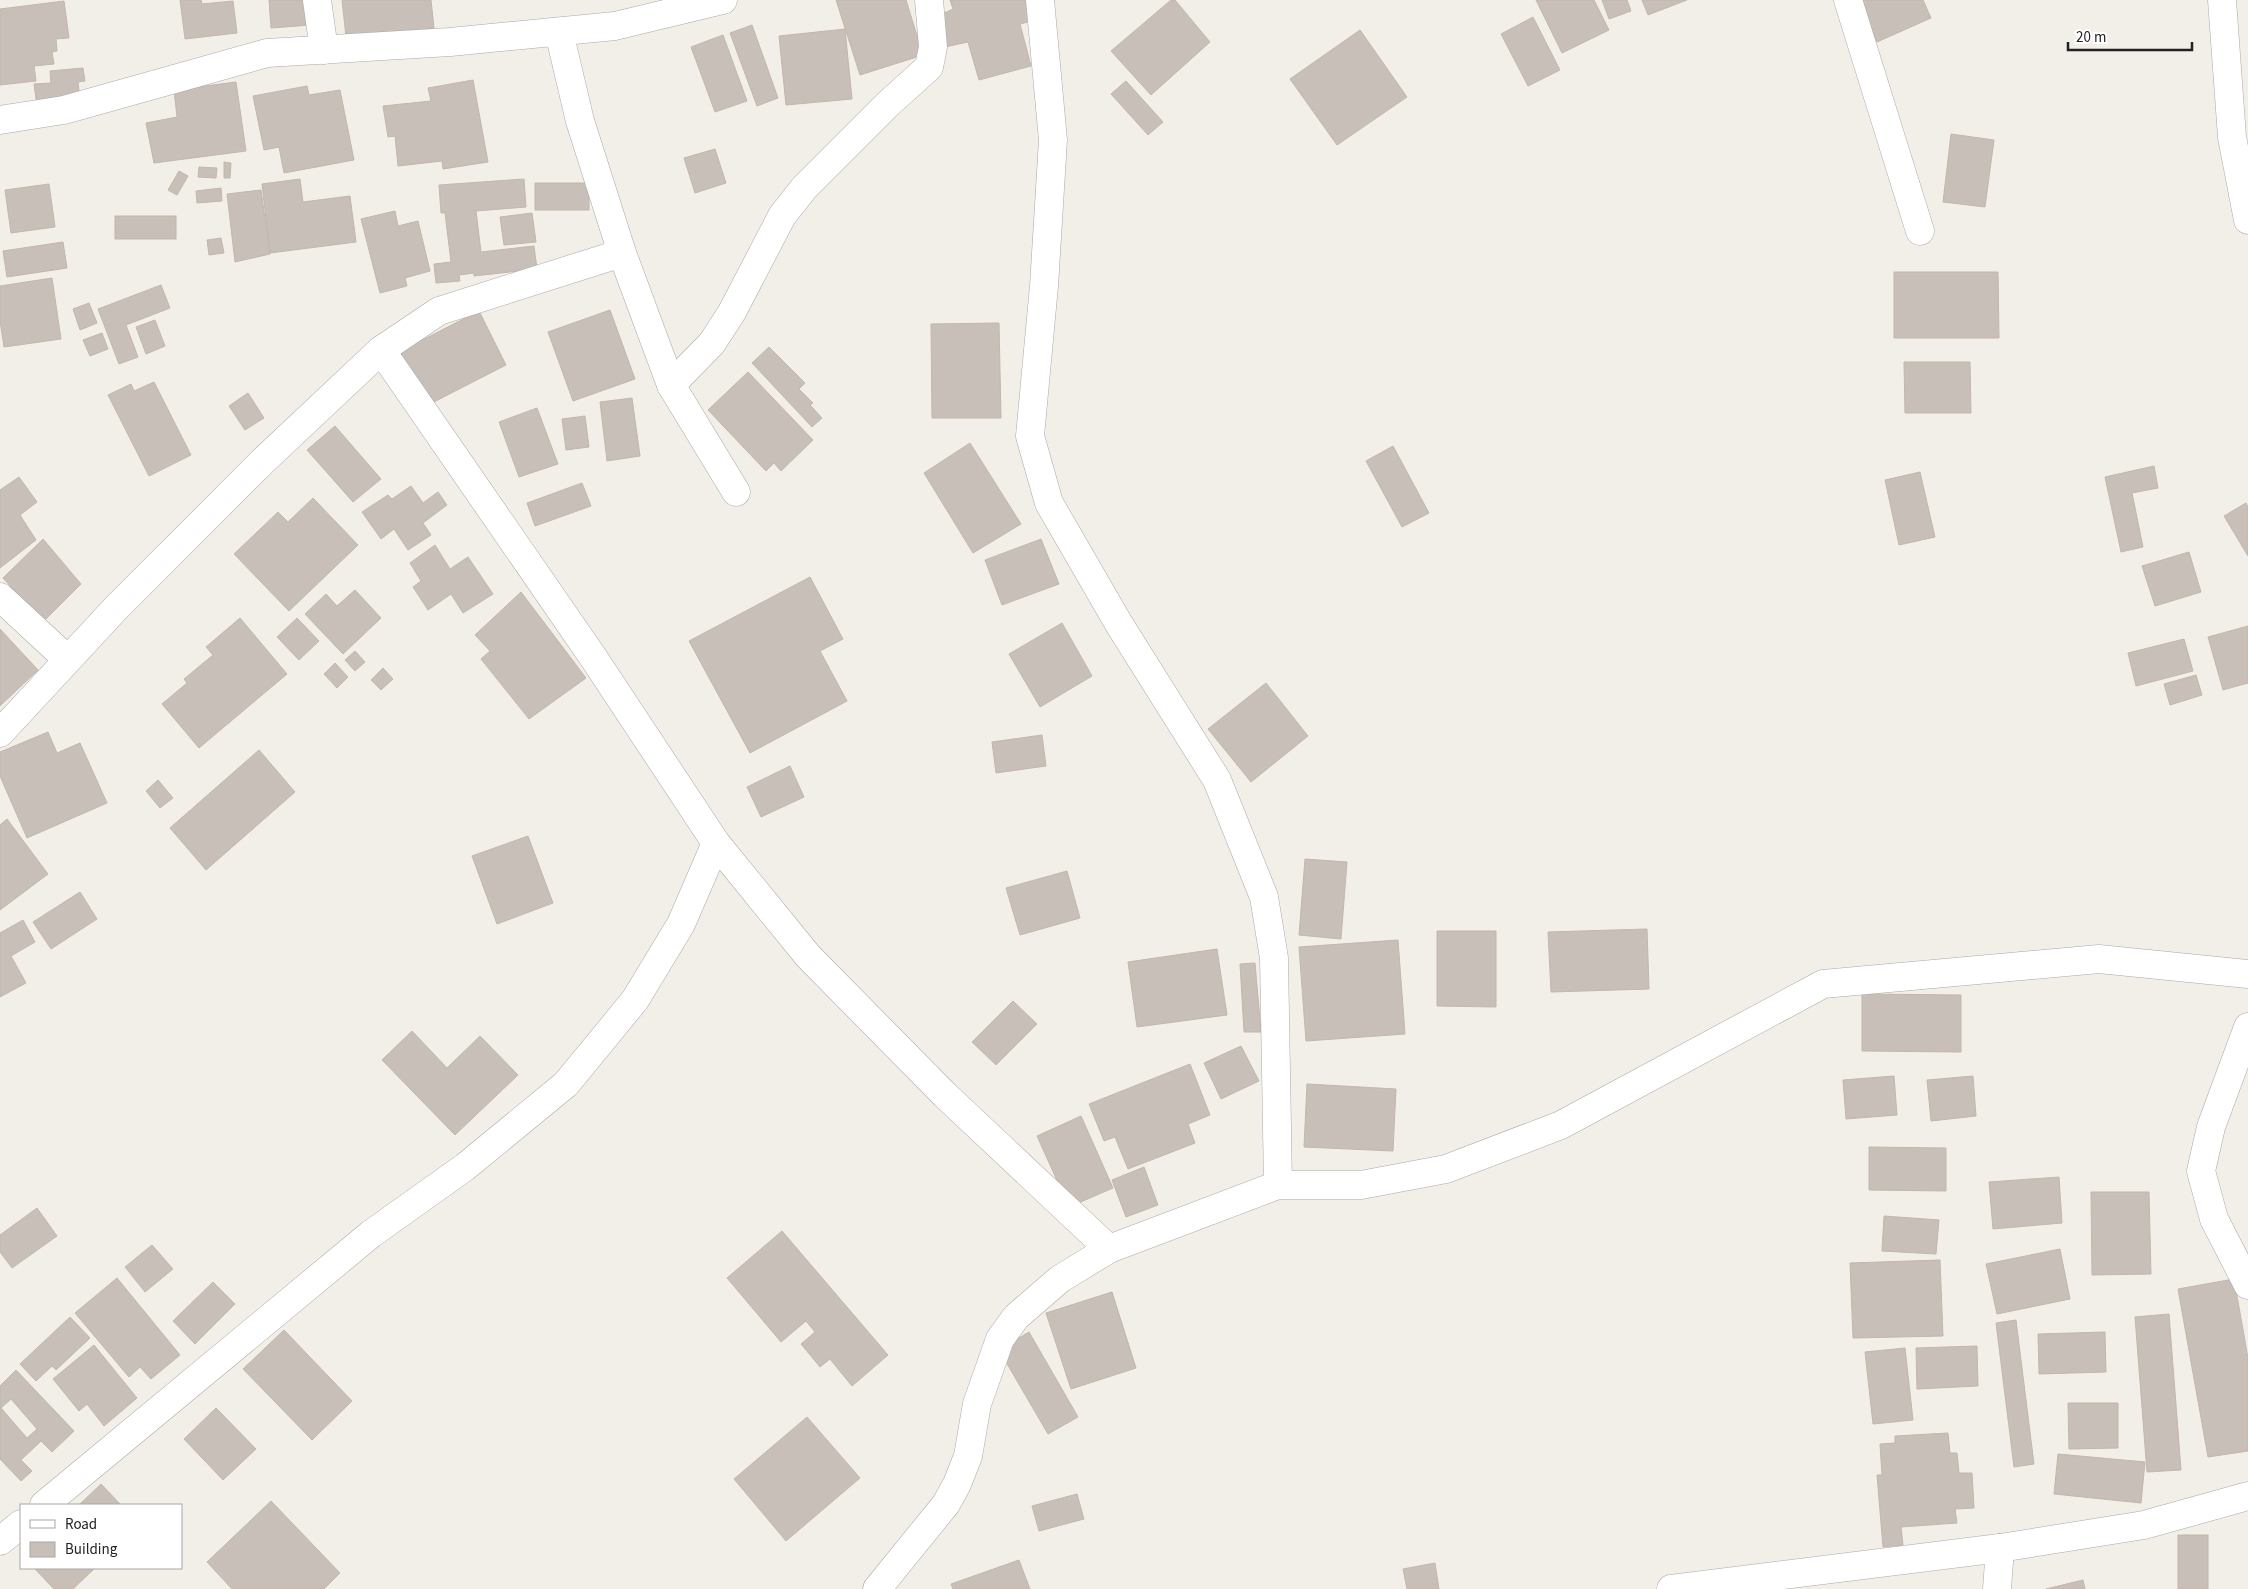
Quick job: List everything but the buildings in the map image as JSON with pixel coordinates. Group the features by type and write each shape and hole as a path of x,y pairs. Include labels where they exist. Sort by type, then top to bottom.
{"street":[{"path":"317,0 324,50"},
{"path":"0,120 64,110 267,53 450,42 615,26 723,0"},
{"path":"672,385 712,343 732,312 782,216 804,188 929,66 933,47 929,0"},
{"path":"1040,0 1054,140 1044,286 1030,436 1049,503 1119,624 1217,780 1264,897 1274,958 1278,1185"},
{"path":"1848,0 1920,231"},
{"path":"2222,0 2232,137 2248,220"},
{"path":"560,32 580,121 622,253 672,385 736,492"},
{"path":"0,733 67,659 255,469 381,350 439,311 622,253"},
{"path":"381,350 593,657 716,844 808,956 946,1094 1109,1249"},
{"path":"0,597 67,659"},
{"path":"45,1504 371,1234 465,1167 566,1084 635,1000 681,924 716,844"},
{"path":"877,1589 946,1504 957,1484 968,1456 978,1404 1000,1339 1016,1317 1060,1279 1109,1249 1278,1185 1362,1185 1446,1169 1561,1125 1823,984 2099,959 2248,974"},
{"path":"2248,1028 2210,1127 2201,1171 2214,1219 2248,1285"},
{"path":"1671,1589 2000,1548 2144,1525 2248,1496"},
{"path":"0,1541 20,1525"},
{"path":"1997,1589 2000,1548"}]}
